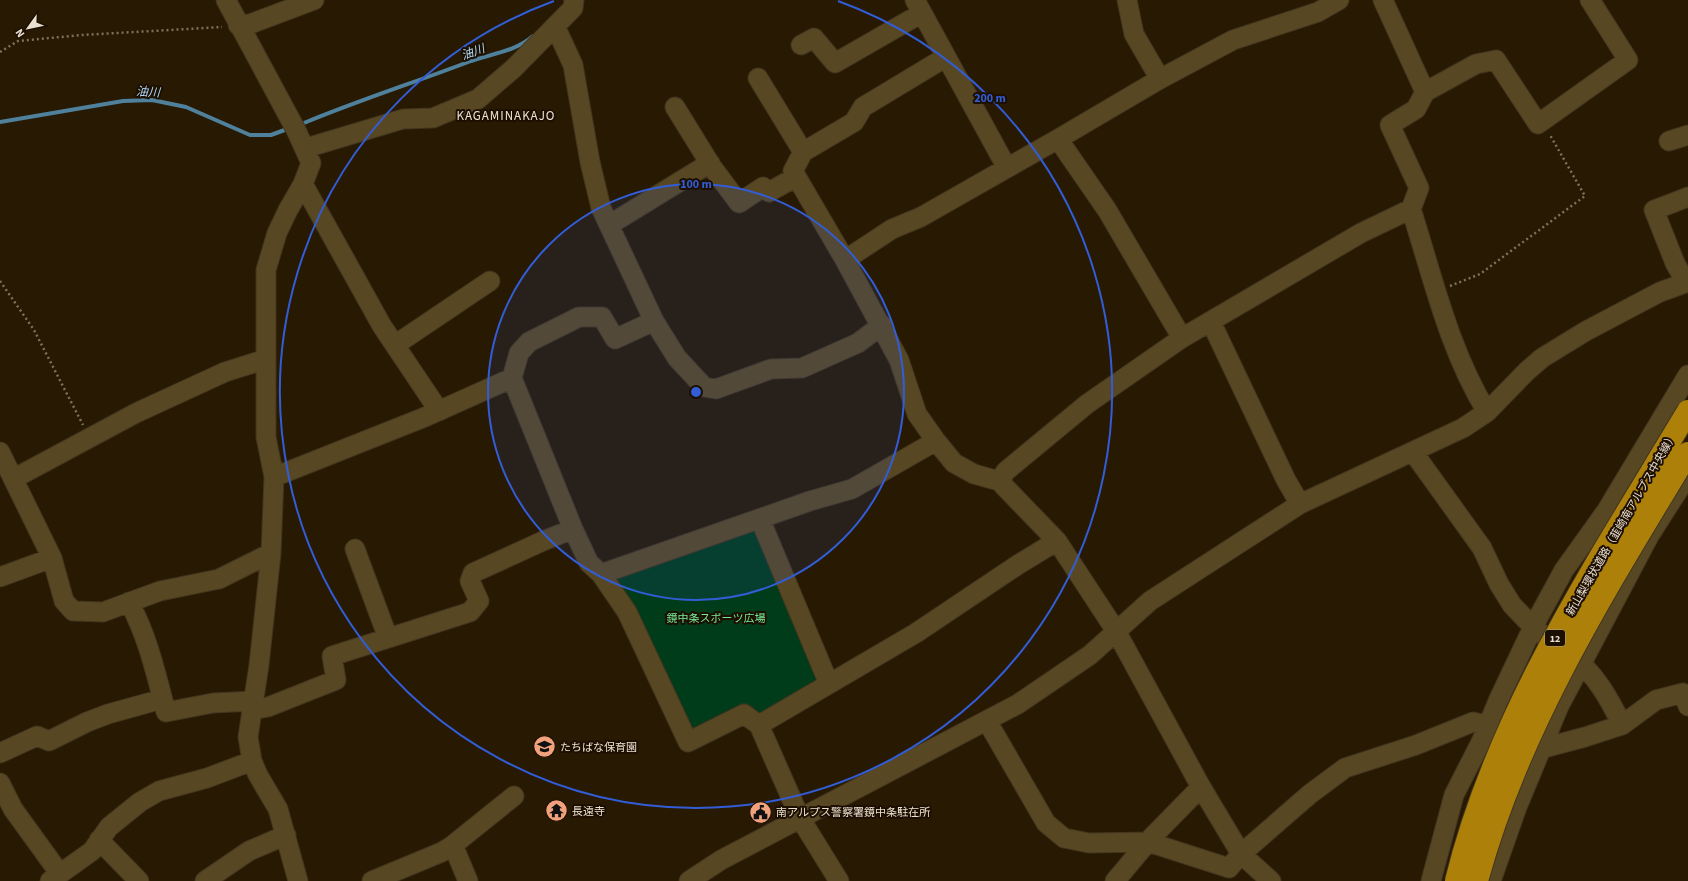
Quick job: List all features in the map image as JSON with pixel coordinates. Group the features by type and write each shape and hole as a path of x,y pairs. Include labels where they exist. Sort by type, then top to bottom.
{"highway":[{"name":"新山梨環状道路（韮崎南アルプス中央線）","path":"1456,881 1483,793 1511,726 1540,666 1599,560 1688,411"},
{"name":"新山梨環状道路（韮崎南アルプス中央線）","path":"1477,881 1503,800 1532,732 1558,677 1591,616 1688,453"}],"street":[{"path":"226,0 238,25 306,148 311,163 303,184 288,210 278,233 266,270 266,437 274,477 272,553 259,665 248,737 252,761 258,775 278,810 298,881"},
{"path":"238,25 250,24 314,0"},
{"path":"306,148 403,119 433,118 478,99 514,68 556,28 573,8 574,0"},
{"path":"1127,0 1134,34 1160,79"},
{"path":"845,260 892,229 921,217 1160,79 1233,40 1318,12 1339,0"},
{"path":"1383,0 1425,92"},
{"path":"1487,412 1475,392 1454,346 1411,209 1419,188 1390,125 1416,109 1425,92 1476,64 1496,60 1538,124 1628,60 1590,0"},
{"path":"802,45 814,38 835,63 918,6 1007,168"},
{"path":"556,28 573,65 590,162 601,208 654,321 677,358 704,387 716,389 771,369 802,368 858,343 882,325"},
{"path":"946,57 863,107 854,122 803,152 793,171 882,325 899,360 917,414 936,441 954,462 974,474 998,481 1057,541 1116,631 1201,787 1241,854 1271,881"},
{"path":"758,78 803,152"},
{"path":"675,107 710,163 739,203 763,188 769,192 796,177"},
{"path":"1669,141 1688,135"},
{"path":"1058,139 1107,210 1182,338"},
{"path":"609,225 710,163"},
{"path":"303,184 382,326 439,411"},
{"path":"689,881 721,860 1018,704 1090,655 1150,602 1300,504 1463,428 1487,412 1527,371 1542,358 1586,331 1660,292 1687,282 1675,263 1654,210 1688,197"},
{"path":"998,481 1006,471 1087,404 1182,338 1361,233 1411,209"},
{"path":"395,345 490,281"},
{"path":"654,321 615,339 602,317 579,317 529,342 519,353 512,378 573,530 589,563 601,574 627,612 688,742 744,714 759,725 800,818 839,881"},
{"path":"1211,322 1283,473 1300,504"},
{"path":"13,479 136,413 225,372 266,359"},
{"path":"1431,881 1454,796 1489,726 1498,701 1533,627 1564,570 1607,510 1688,375"},
{"path":"274,477 439,411 512,378"},
{"path":"601,574 810,501 852,489 936,441"},
{"path":"0,452 52,558 64,601 73,611 103,612 160,591 219,579 272,553"},
{"path":"1413,452 1482,548 1499,584 1512,604 1533,627 1581,663 1608,697 1622,725"},
{"path":"1491,881 1540,749 1559,706 1649,536 1688,475"},
{"path":"760,519 828,684"},
{"path":"129,602 140,622 153,658 166,712 213,703 268,707 336,680 332,656 470,612 478,601 470,581 473,573 536,544 573,530"},
{"path":"759,725 916,634 1019,564 1057,541"},
{"path":"355,549 388,638"},
{"path":"0,577 52,558"},
{"path":"987,721 1046,823 1064,838 1089,843 1148,842 1230,868 1241,854 1310,794 1345,768 1416,745 1473,722 1489,726 1520,744 1540,749 1622,725 1656,700 1686,697"},
{"path":"0,753 37,736 49,741 87,722 108,714 162,699"},
{"path":"0,784 6,812 55,877 92,851 109,827 140,802 159,791 207,778 252,761"},
{"path":"1115,881 1148,842 1201,787"},
{"path":"372,881 442,852 453,845 514,796"},
{"path":"205,881 249,850 286,835"},
{"path":"99,840 139,881"},
{"path":"453,845 468,881"}],"path":[{"path":"0,52 18,41 82,35 238,25"},
{"path":"1437,292 1480,274 1585,196 1542,121"},
{"path":"0,281 34,330 89,438"}],"green space":[{"name":"鏡中条スポーツ広場","path":"760,519 829,684 759,725 744,714 688,742 609,571"}],"waterway":[{"name":"油川","path":"304,123 471,61 504,52 533,36"},
{"name":"油川","path":"0,122 123,101 152,100 186,107 250,135 271,135 290,128"}],"place":[{"name":"たちばな保育園","path":"545,747"},
{"name":"長遠寺","path":"557,811"},
{"name":"南アルプス警察署鏡中条駐在所","path":"760,812"}],"district":[{"name":"KAGAMINAKAJO","path":"506,115"}]}
